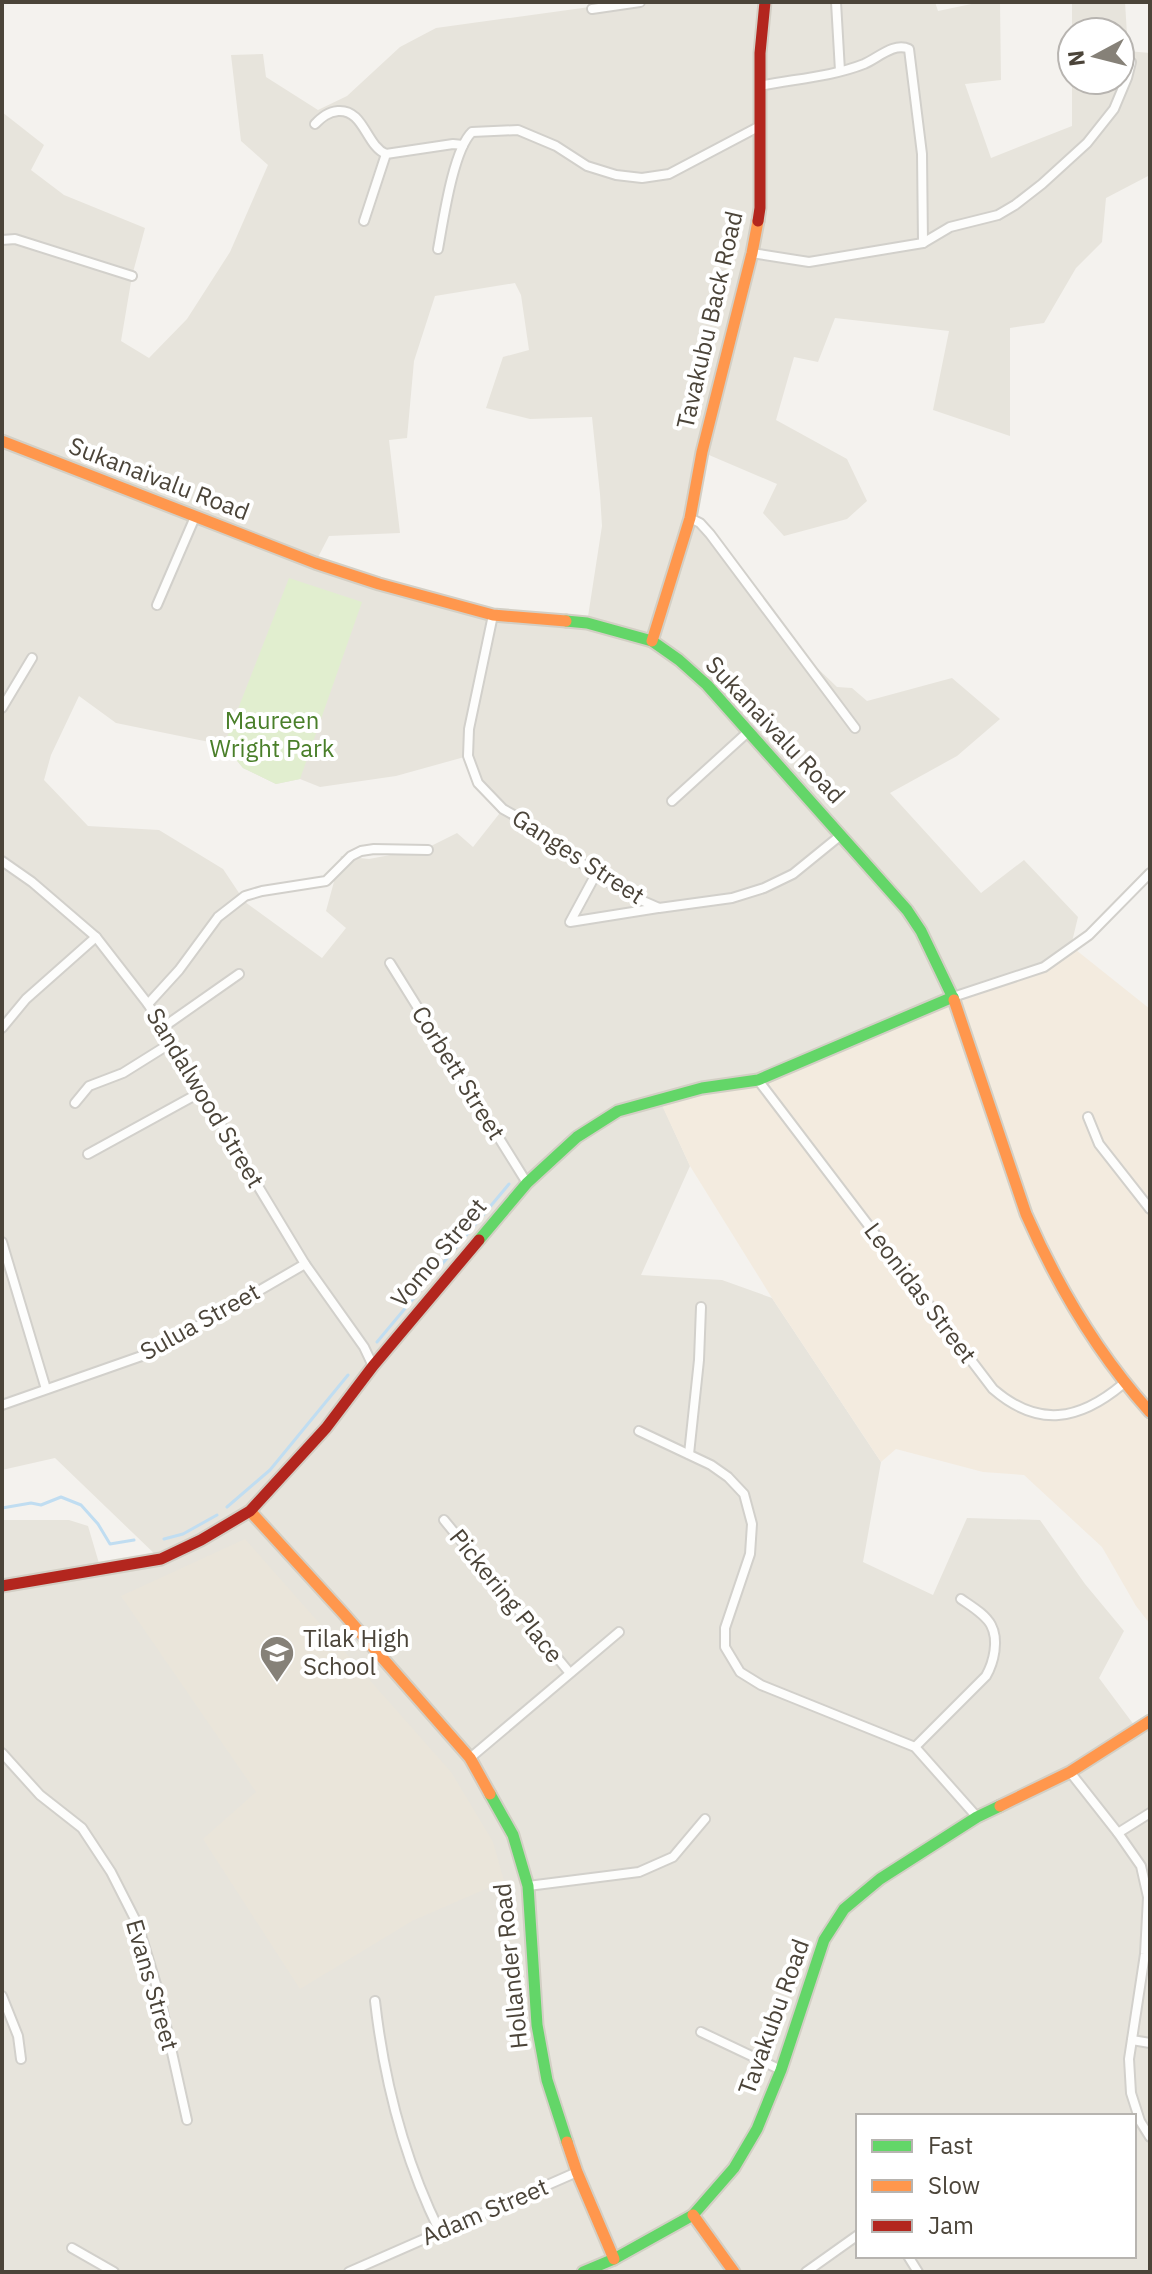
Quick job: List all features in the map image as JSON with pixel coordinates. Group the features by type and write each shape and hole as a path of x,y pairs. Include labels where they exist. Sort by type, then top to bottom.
{"main road":[{"name":"Tavakubu Back Road","path":"652,641 690,518 702,452 752,253 760,208 759,86 765,2"},
{"name":"Sukanaivalu Road","path":"2,441 341,571 493,615 587,623 652,641 679,660 749,731 907,910 921,931 953,997 1040,1248 1073,1312 1123,1384 1150,1412"},
{"name":"Vomo Street","path":"2,1586 161,1559 250,1511 326,1428 373,1366 527,1183 577,1137 618,1111 680,1092 758,1080 953,997"},
{"name":"Hollander Road","path":"250,1511 470,1758 513,1835 528,1886 537,2025 547,2080 577,2172 614,2259"},
{"name":"Tavakubu Road","path":"583,2272 614,2259 693,2215 734,2168 757,2129 781,2070 824,1940 844,1909 880,1879 977,1817 1070,1772 1150,1721"},
{"path":"693,2215 734,2272"}],"street":[{"path":"592,9 640,2"},
{"path":"836,2 840,71"},
{"path":"759,86 840,71 874,59 896,46 909,49 922,154 923,243"},
{"path":"752,253 809,262 923,243 950,227 998,215 1042,184 1087,143 1114,109 1119,96"},
{"path":"315,124 331,112 350,113 356,117 377,149 386,154 463,145"},
{"path":"438,249 450,188 463,145 472,132 518,130 556,146 587,166 616,175 642,178 669,174 760,126"},
{"path":"364,221 386,154"},
{"path":"2,240 15,239 132,276"},
{"path":"157,605 195,517"},
{"path":"690,518 710,534 855,728"},
{"name":"Ganges Street","path":"493,615 469,729 468,756 478,783 503,809 627,894 659,908 732,898 764,888 793,874 841,835"},
{"path":"2,708 32,658"},
{"path":"672,801 749,731"},
{"path":"148,1004 179,970 218,917 245,896 326,881 351,856 361,851 428,850"},
{"name":"Sandalwood Street","path":"2,861 32,882 96,937 148,1004 305,1264 364,1347 373,1366"},
{"path":"953,997 1044,967 1089,935 1150,873"},
{"path":"596,874 570,922 659,908"},
{"path":"2,1028 26,999 96,937"},
{"name":"Corbett Street","path":"390,963 527,1183"},
{"path":"162,1028 239,974"},
{"path":"75,1103 89,1086 123,1073 171,1043"},
{"name":"Leonidas Street","path":"758,1080 993,1389 1008,1402 1027,1412 1047,1417 1086,1408 1109,1396 1123,1384"},
{"path":"88,1154 201,1092"},
{"path":"1088,1117 1099,1144 1150,1209"},
{"path":"2,1242 46,1389"},
{"name":"Sulua Street","path":"2,1405 153,1352 305,1264"},
{"path":"689,1454 701,1307"},
{"path":"639,1431 711,1465 744,1494 752,1524 750,1554 725,1628 725,1647 736,1667 761,1685 915,1747 977,1817"},
{"name":"Pickering Place","path":"444,1520 569,1672"},
{"path":"915,1747 986,1676 992,1666 995,1650 992,1626 961,1599"},
{"path":"470,1758 619,1632"},
{"name":"Evans Street","path":"2,1753 40,1795 82,1828 111,1872 138,1925 159,1994 187,2120"},
{"path":"1070,1772 1141,1866 1148,1897 1148,1954 1129,2059 1131,2093 1140,2121 1150,2137"},
{"path":"1118,1833 1150,1813"},
{"path":"528,1886 639,1872 673,1857 705,1819"},
{"path":"2,1996 18,2036 21,2059"},
{"path":"375,2001 382,2059 405,2147 440,2232"},
{"path":"701,2032 781,2070"},
{"path":"1132,2040 1150,2043"},
{"name":"Adam Street","path":"349,2272 577,2172"},
{"path":"806,2272 856,2236"},
{"path":"72,2248 114,2272"}],"shaded area":[{"path":"626,2 935,2 938,11 981,2 1000,2 1001,80 965,84 991,158 1072,126 1072,96 1136,96 1136,52 1150,53 1150,175 1106,198 1102,242 1076,268 1044,323 1010,328 1010,436 933,410 949,331 835,318 818,362 794,357 776,420 847,459 867,501 847,519 784,536 763,513 777,484 702,452 690,518 700,523 786,638 837,687 852,688 867,701 952,678 1000,719 957,756 890,793 981,893 1024,860 1078,917 1071,946 1044,967 758,1078 660,1100 690,1166 641,1275 722,1280 772,1298 881,1462 863,1562 933,1595 967,1518 1040,1520 1085,1584 1124,1631 1099,1678 1137,1729 1150,1721 1150,2272 2,2272 2,1520 69,1520 88,1526 101,1570 160,1559 55,1458 2,1470 2,112 44,145 31,170 64,195 145,228 132,276 121,341 149,358 187,319 230,252 268,165 241,141 231,55 263,54 266,77 318,110 347,96 400,47 436,28","holes":["515,283 521,295 529,350 503,357 486,408 530,419 592,417 602,526 587,623 493,615 315,563 329,536 400,533 389,440 407,438 414,361 435,296","79,696 116,723 224,745 243,768 276,784 300,779 320,787 396,776 468,756 478,783 503,809 473,847 457,833 427,848 369,859 341,856 326,911 346,928 322,958 245,902 223,869 159,830 88,826 44,780 51,755"]},
{"path":"1072,2 1125,2 1126,16 1072,16"},
{"path":"1071,946 1150,1009 1150,1624 1102,1547 1024,1475 983,1472 896,1449 881,1462 772,1298 690,1166 659,1099 758,1080 953,997 1044,967"},
{"name":"Tilak High School","path":"245,1539 451,1772 493,1842 504,1881 412,1921 300,1989 203,1839 256,1792 121,1596"}],"green space":[{"name":"Maureen Wright Park","path":"289,578 362,602 300,779 276,784 243,768 224,745"}],"waterway":[{"path":"377,1342 509,1184"},
{"path":"227,1507 270,1470 348,1375"},
{"path":"2,1508 31,1503 41,1505 61,1497 81,1505 110,1544 134,1540"},
{"path":"164,1539 183,1534 217,1515"}],"traffic: fast":[{"path":"566,621 587,623 652,641 707,685 907,910 921,931 954,1000"},
{"path":"479,1240 527,1183 577,1137 618,1111 702,1088 758,1080 953,997"},
{"path":"490,1794 513,1835 528,1886 537,2025 547,2080 567,2142"},
{"path":"583,2272 614,2259 693,2215 734,2168 757,2129 781,2070 824,1940 844,1909 880,1879 977,1817 1000,1806"}],"traffic: slow":[{"path":"652,641 690,518 702,452 758,221"},
{"path":"2,441 315,563 379,584 493,615 566,621"},
{"path":"954,1000 1026,1214 1038,1241 1096,1343 1150,1412"},
{"path":"250,1511 470,1758 490,1794"},
{"path":"1000,1806 1070,1772 1150,1721"},
{"path":"567,2142 614,2259"},
{"path":"693,2215 734,2272"}],"traffic: jam":[{"path":"758,221 760,53 765,2"},
{"path":"2,1586 161,1559 250,1511 326,1428 373,1366 479,1240"}],"place":[{"name":"Tilak High School","path":"277,1684"}]}
